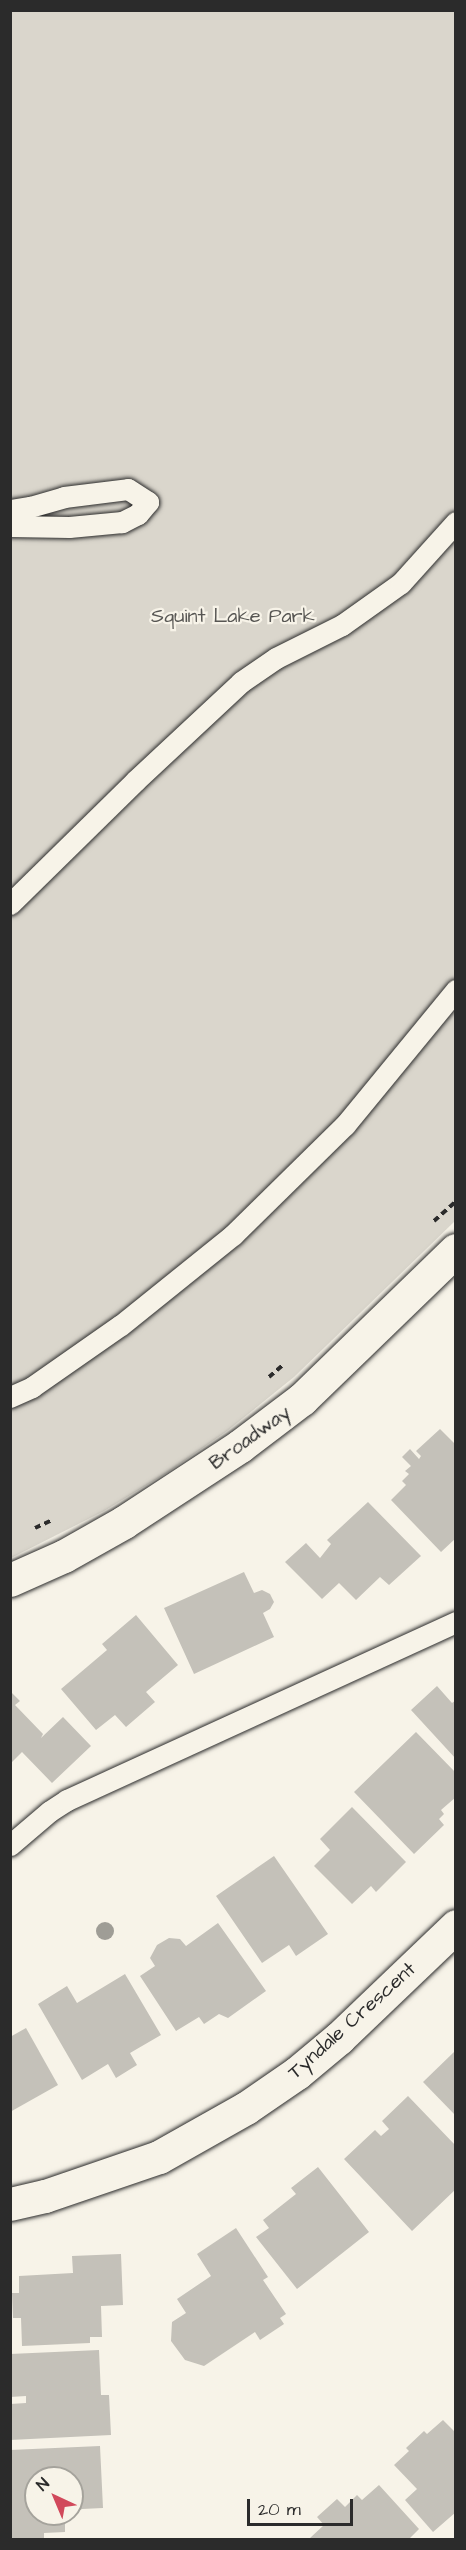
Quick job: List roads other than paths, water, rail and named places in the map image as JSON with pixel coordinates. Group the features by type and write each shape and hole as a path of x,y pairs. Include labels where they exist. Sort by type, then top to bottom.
{"street":[{"name":"Broadway","path":"10,1580 64,1556 124,1522 240,1446 302,1399 456,1250"},
{"name":"Tyndale Crescent","path":"10,2204 45,2196 159,2157 246,2108 297,2073 339,2038 456,1926"}],"lane":[{"path":"10,510 64,497 128,489 147,502 138,514 122,522 69,527 10,526"},
{"path":"10,904 135,781 241,682 276,658 342,626 401,582 456,522"},
{"path":"10,1397 32,1387 113,1332 173,1286 233,1235 345,1125 456,990"},
{"path":"10,1845 50,1810 67,1800 456,1622"}],"park label":[{"name":"Squint Lake Park","path":"233,616"}]}
